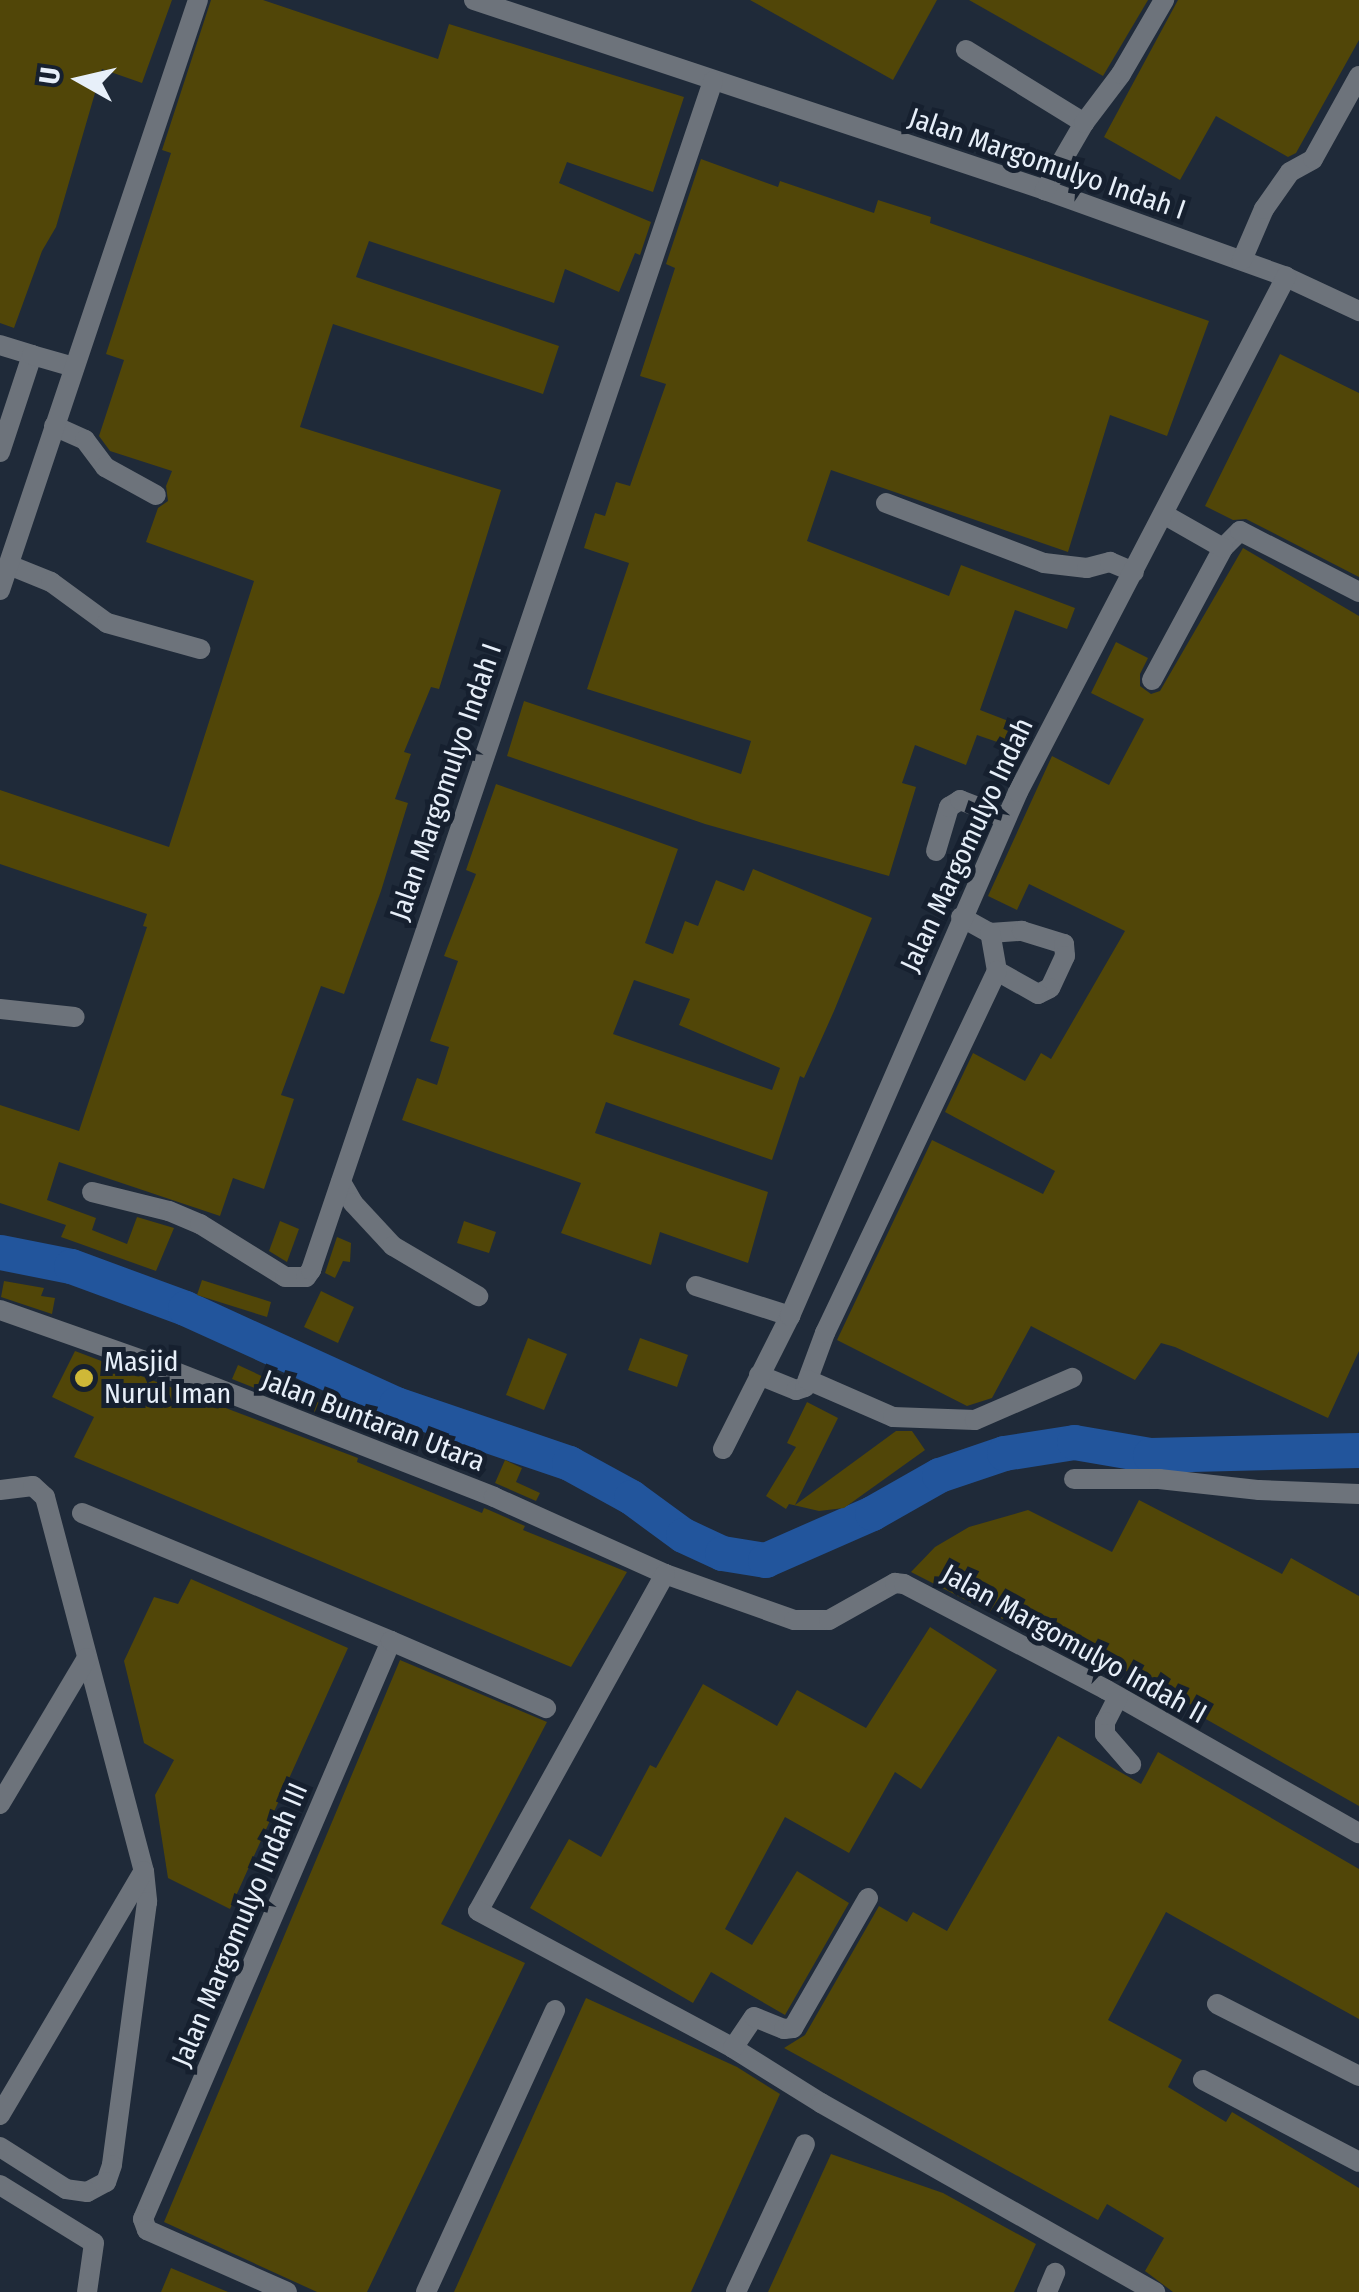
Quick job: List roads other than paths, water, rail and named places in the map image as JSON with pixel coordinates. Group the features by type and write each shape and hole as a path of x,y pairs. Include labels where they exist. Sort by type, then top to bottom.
{"street":[{"path":"0,590 198,0"},
{"name":"Jalan Margomulyo Indah I","path":"474,0 1045,190 1242,260 1359,310"},
{"path":"1045,190 1084,123 1122,74 1164,0"},
{"path":"966,50 1084,123"},
{"path":"1242,260 1264,210 1290,172 1312,160 1359,76"},
{"name":"Jalan Margomulyo Indah I","path":"92,1192 169,1211 200,1224 294,1278 306,1278 311,1270 713,81"},
{"name":"Jalan Margomulyo Indah","path":"723,1449 790,1316 1006,818 1286,277"},
{"path":"0,345 74,368"},
{"path":"0,452 32,356"},
{"path":"54,426 84,440 105,466 156,494"},
{"path":"886,503 1044,563 1086,568 1110,562 1134,572"},
{"path":"1165,515 1223,548"},
{"path":"1152,680 1223,548 1240,531 1359,592"},
{"path":"8,564 51,582 106,624 200,649"},
{"path":"936,850 949,807 960,800 1006,818"},
{"path":"961,917 990,934 1037,933 1058,939 1066,948 1044,994 997,971"},
{"path":"760,1376 801,1390 808,1380 825,1333 997,971 990,934"},
{"path":"0,1009 75,1018"},
{"path":"341,1182 353,1203 392,1246 478,1296"},
{"path":"696,1286 790,1316"},
{"name":"Jalan Buntaran Utara","path":"0,1310 173,1371 494,1497 664,1574"},
{"path":"808,1380 892,1418 975,1420 1072,1378"},
{"path":"1074,1480 1159,1479 1259,1490 1359,1494"},
{"path":"0,1490 33,1486 45,1497 144,1871 147,1902 112,2165 106,2182 87,2192 66,2189 0,2147"},
{"path":"82,1513 546,1708"},
{"path":"664,1574 478,1911 733,2048 821,2103 1155,2292"},
{"name":"Jalan Margomulyo Indah II","path":"664,1574 812,1623 829,1620 895,1584 904,1584 1118,1697 1359,1834"},
{"name":"Jalan Margomulyo Indah III","path":"287,2292 147,2230 146,2210 391,1641"},
{"path":"0,1804 87,1658"},
{"path":"1118,1697 1105,1722 1105,1734 1131,1764"},
{"path":"0,2115 144,1871"},
{"path":"733,2048 754,2017 784,2030 792,2028 868,1898"},
{"path":"1216,2004 1359,2076"},
{"path":"426,2292 554,2010"},
{"path":"1203,2080 1359,2162"},
{"path":"736,2292 805,2144"},
{"path":"2,2190 94,2243 87,2292"}],"waterway":[{"path":"0,1252 71,1266 185,1308 396,1404 569,1463 631,1497 683,1535 722,1553 765,1560 872,1513 939,1475 1004,1453 1074,1442 1150,1455 1359,1450"}],"place":[{"name":"Masjid Nurul Iman","path":"84,1378"}]}
